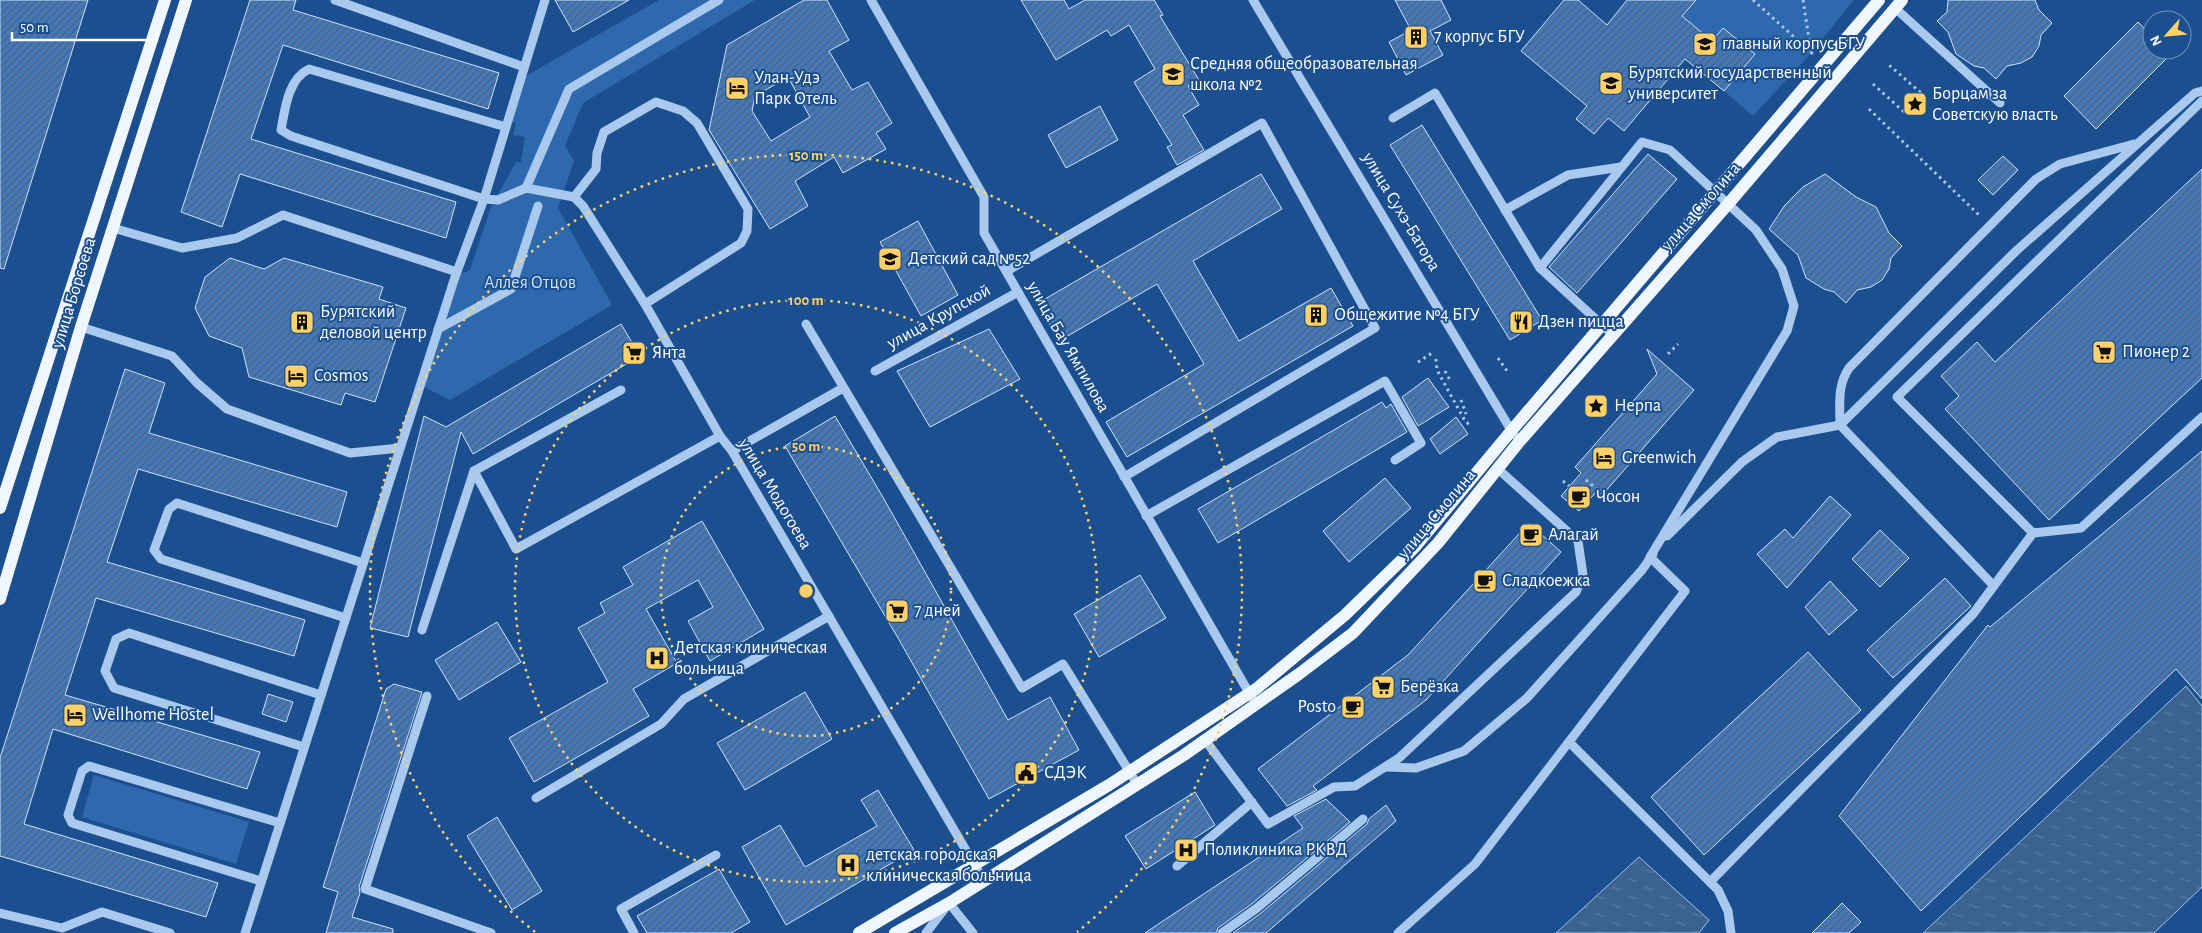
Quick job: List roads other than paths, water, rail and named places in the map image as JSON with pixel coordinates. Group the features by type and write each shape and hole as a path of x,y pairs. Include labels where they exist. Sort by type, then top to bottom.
{"main road":[{"name":"улица Борсоева","path":"0,508 165,0"},
{"name":"улица Борсоева","path":"0,599 81,327 186,0"},
{"path":"860,933 1129,771 1249,693 1345,615 1414,548 1512,430 1879,0"},
{"name":"улица Смолина","path":"895,933 949,903 1206,740 1353,633 1438,543 1519,442 1729,204 1899,4"}],"street":[{"path":"335,0 524,67"},
{"path":"245,933 438,329 484,199 545,0"},
{"path":"526,188 570,89 719,0"},
{"name":"улица Бау Ямпилова","path":"871,0 984,197 984,233 1256,705"},
{"name":"улица Сухэ-Батора","path":"1253,0 1519,442"},
{"path":"1899,4 2000,103"},
{"path":"506,127 309,69 300,73 294,82 281,130 291,136 484,199 498,200 526,188 574,197 596,169 597,153 604,132 656,102 683,111 697,122 748,209 747,231 741,243 645,304"},
{"path":"1650,557 1676,526 1742,462 1777,437 1840,425 2016,251 2195,93 2202,91"},
{"path":"1394,118 1435,93 1540,268 1613,335"},
{"path":"2033,533 1898,397 2202,100"},
{"path":"1007,272 1262,123 1376,328 1124,477"},
{"path":"1386,767 1416,768 1464,751 1527,698 1642,570 1787,331 1794,306 1782,269 1756,230 1670,150 1642,142 1540,268"},
{"path":"1992,586 1840,425 1840,388 1842,378 1849,368 2036,179 2060,164 2137,144"},
{"path":"1506,210 1568,175 1621,167"},
{"name":"улица Модогоева","path":"574,197 583,206 645,304 720,436 732,451 984,881"},
{"path":"438,329 511,289 538,206"},
{"path":"113,228 182,248 237,238 283,215 457,272"},
{"name":"улица Крупской","path":"874,370 1018,292"},
{"path":"806,324 1022,688 1063,664 1137,784"},
{"path":"81,327 172,356 197,384 227,409 350,453 400,448"},
{"path":"1146,516 1385,381 1422,443 1395,460"},
{"path":"732,451 843,388"},
{"path":"422,630 474,471 621,390"},
{"path":"1710,882 1973,614 2033,533 2081,528 2202,417"},
{"path":"474,471 516,549 720,436"},
{"path":"1206,740 1268,824 1334,787 1355,786 1399,758 1576,592 1583,575 1578,541 1498,469"},
{"path":"346,618 161,559 154,550 168,509 177,503 363,563"},
{"path":"1398,933 1475,864 1685,591 1650,557"},
{"path":"536,798 661,724 684,699 829,616"},
{"path":"304,747 114,688 105,672 110,655 116,638 129,634 321,695"},
{"path":"427,696 365,889 491,933"},
{"path":"1569,742 1718,890 1728,911 1730,933"},
{"path":"261,881 72,823 68,815 82,771 90,766 280,823"},
{"path":"1177,866 1252,802"},
{"path":"1222,933 1257,908 1362,819"},
{"path":"634,933 621,909 716,855"},
{"path":"926,933 949,903 973,933"},
{"path":"0,913 61,931 102,912 170,933"}],"water":[{"path":"2186,686 2202,706 2202,887 2154,933 1923,933"},
{"path":"1639,857 1709,920 1699,933 1556,933"}],"place":[{"name":"7 корпус БГУ","path":"1416,37"},
{"name":"главный корпус БГУ","path":"1705,44"},
{"name":"Средняя общеобразовательная школа №2","path":"1173,74"},
{"name":"Бурятский государственный университет","path":"1611,83"},
{"name":"Улан-Удэ Парк Отель","path":"737,88"},
{"name":"Борцам за Советскую власть","path":"1915,104"},
{"name":"Детский сад №52","path":"890,259"},
{"name":"Общежитие №4 БГУ","path":"1316,315"},
{"name":"Бурятский деловой центр","path":"302,322"},
{"name":"Дзен пицца","path":"1521,322"},
{"name":"Пионер 2","path":"2104,352"},
{"name":"Янта","path":"634,353"},
{"name":"Cosmos","path":"296,376"},
{"name":"Нерпа","path":"1596,406"},
{"name":"Greenwich","path":"1604,458"},
{"name":"Чосон","path":"1579,497"},
{"name":"Алагай","path":"1531,535"},
{"name":"Сладкоежка","path":"1485,581"},
{"name":"7 дней","path":"897,611"},
{"name":"Детская клиническая больница","path":"657,658"},
{"name":"Берёзка","path":"1383,687"},
{"name":"Posto","path":"1353,707"},
{"name":"Wellhome Hostel","path":"75,715"},
{"name":"СДЭК","path":"1026,773"},
{"name":"Поликлиника РКВД","path":"1186,850"},
{"name":"детская городская клиническая больница","path":"848,865"}],"park label":[{"name":"Аллея Отцов","path":"530,283"}]}
